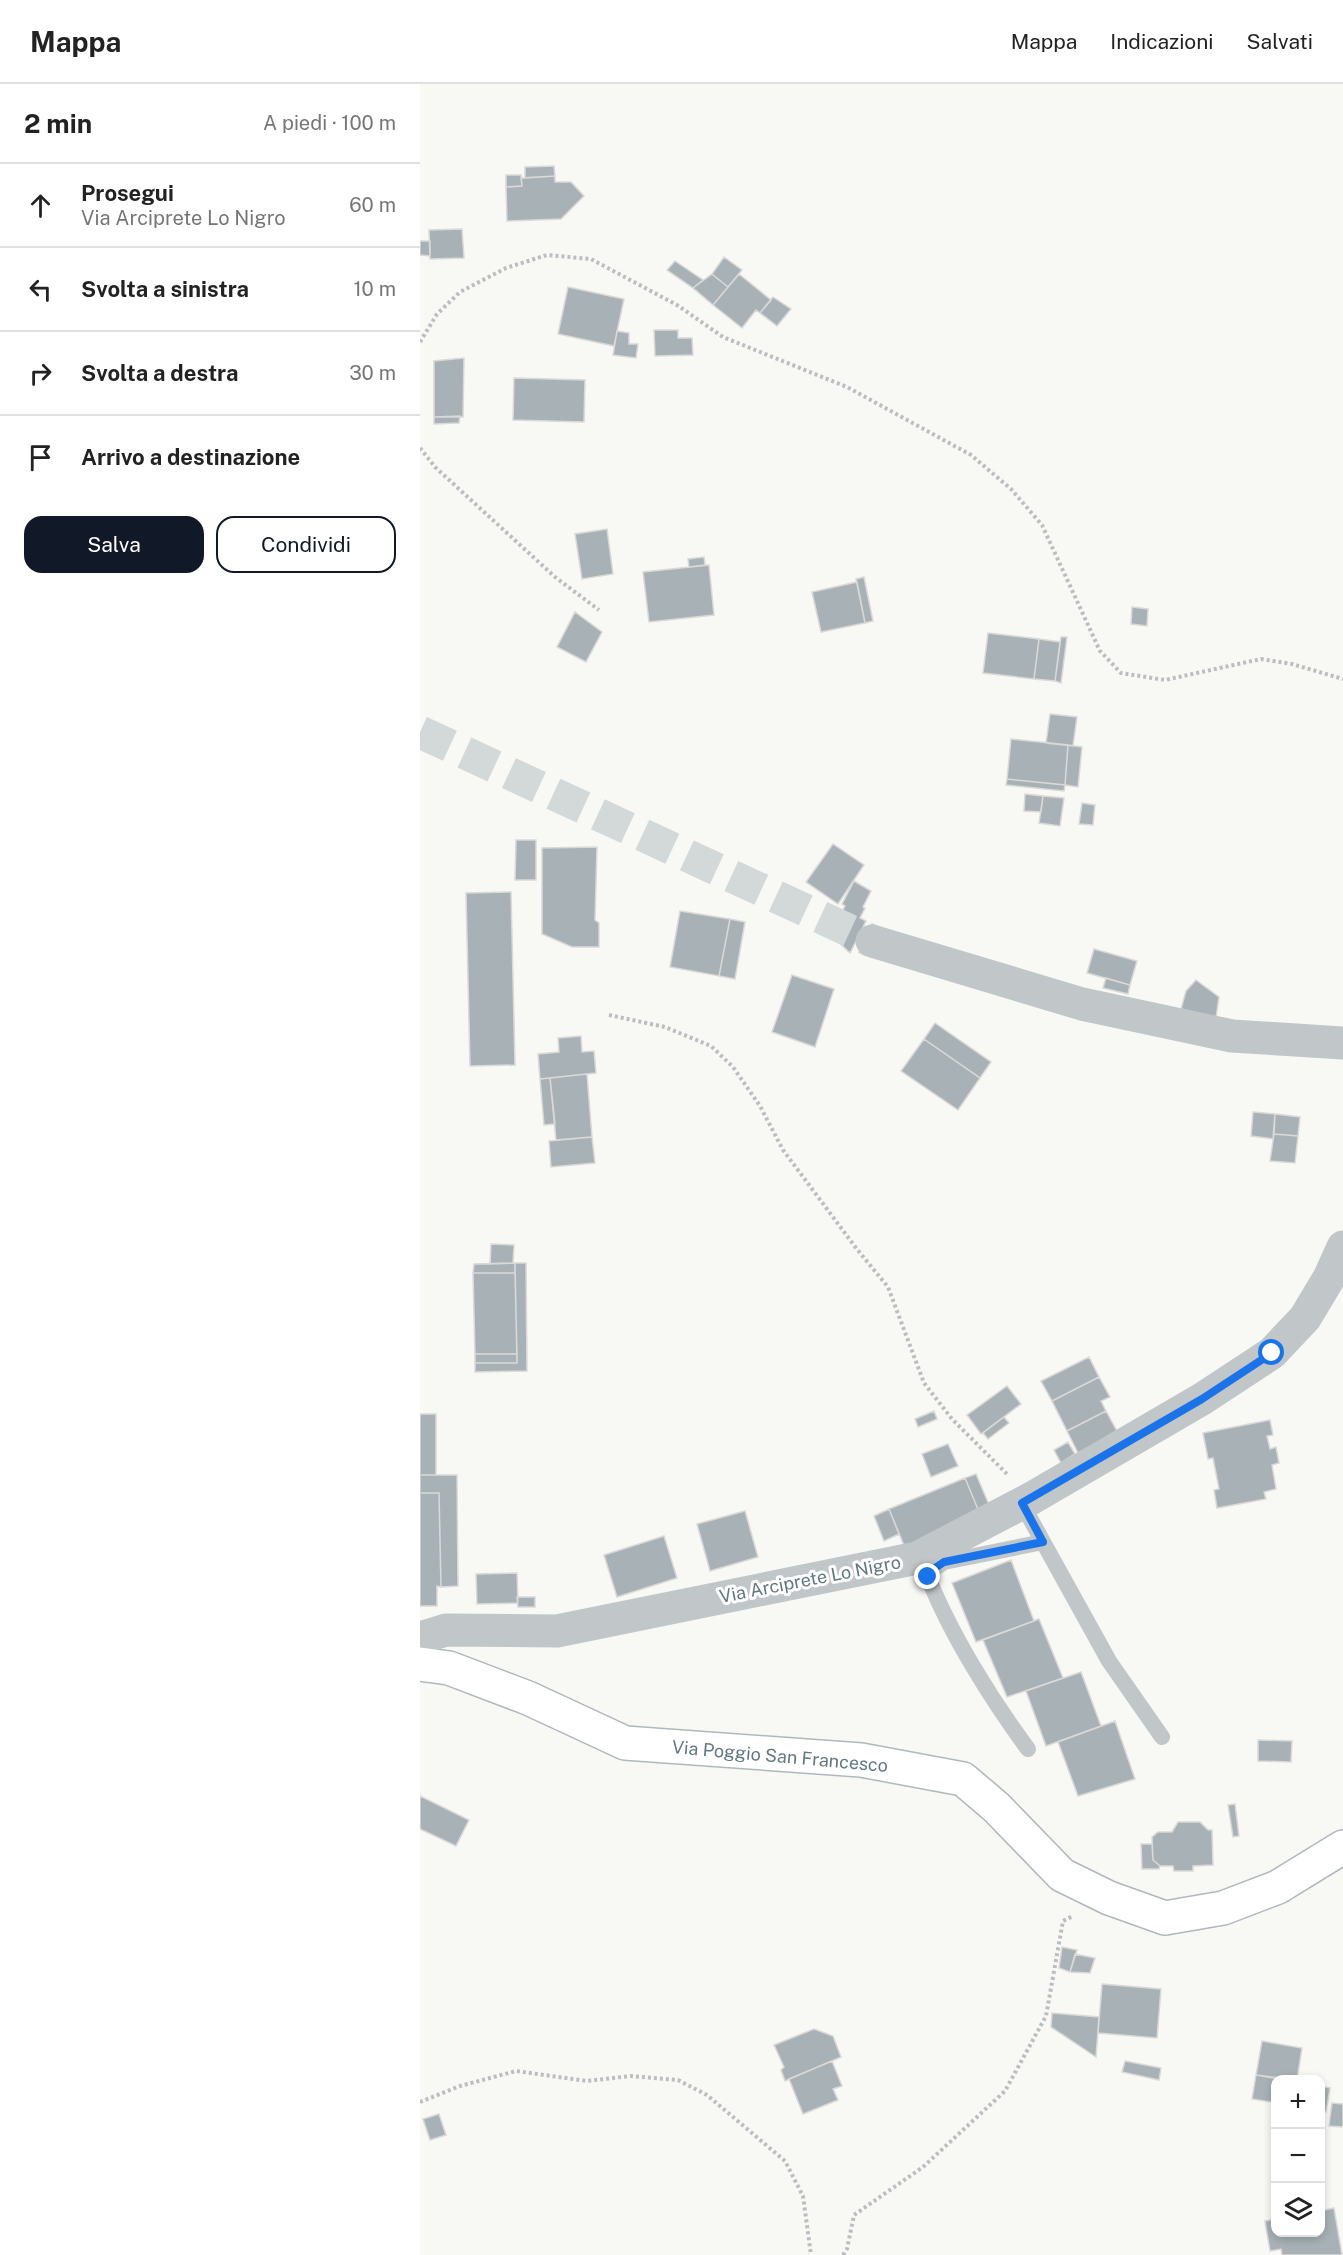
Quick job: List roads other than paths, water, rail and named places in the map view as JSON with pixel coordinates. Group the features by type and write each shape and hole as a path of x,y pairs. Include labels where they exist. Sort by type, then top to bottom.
{"street":[{"path":"872,941 1082,1004 1232,1036 1343,1043"},
{"name":"Via Arciprete Lo Nigro","path":"420,1638 446,1630 557,1631 917,1558 1027,1501 1202,1399 1272,1353 1305,1318 1329,1278 1343,1247"},
{"name":"Via Poggio San Francesco","path":"420,1664 449,1668 528,1698 625,1743 861,1760 963,1779 996,1807 1062,1875 1109,1898 1165,1918 1223,1908 1278,1887 1343,1847"}],"lane":[{"path":"1027,1501 1043,1542 1109,1661 1162,1737"},
{"path":"1028,1749 999,1711 938,1601 928,1577 944,1562 1043,1542"}],"tunnel":[{"path":"420,732 872,941"}]}
